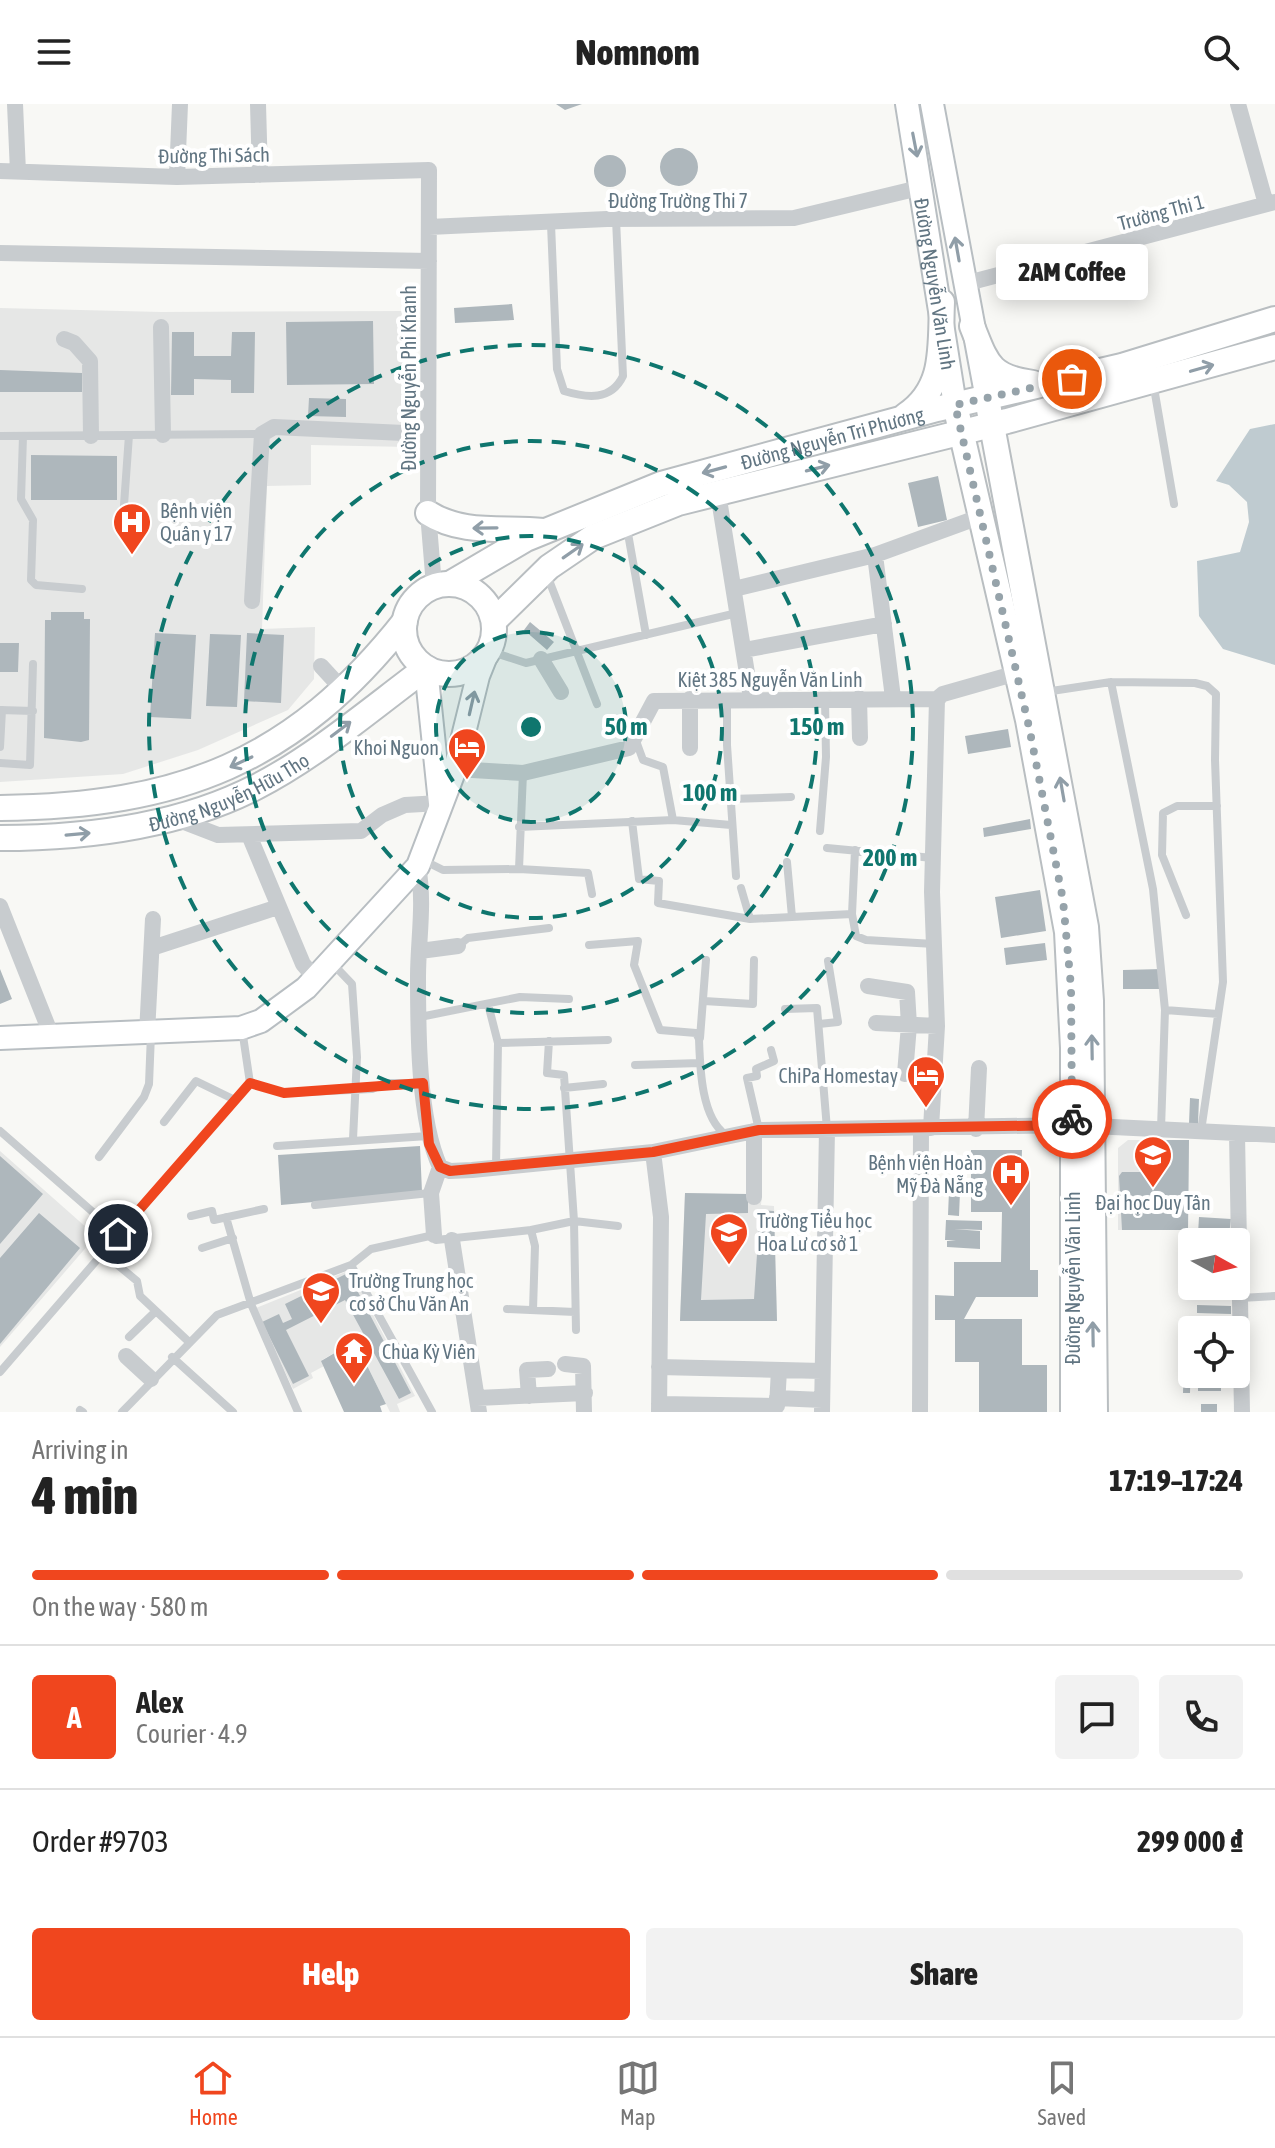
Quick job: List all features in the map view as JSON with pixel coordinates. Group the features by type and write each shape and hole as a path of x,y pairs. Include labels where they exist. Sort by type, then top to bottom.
{"main road":[{"path":"897,420 926,399 934,387 939,367 942,302"},
{"name":"Đường Nguyễn Tri Phương","path":"443,585 545,531 661,484 955,405 1047,385 1275,319"},
{"path":"972,326 989,367 999,375 1047,385"},
{"name":"Đường Nguyễn Tri Phương","path":"494,621 545,571 593,537 626,523 718,493 992,425 1275,347"},
{"name":"Đường Nguyễn Văn Linh","path":"987,399 1064,850 1088,953 1073,1412"},
{"name":"Đường Nguyễn Văn Linh","path":"955,405 1017,673 1040,709"},
{"path":"1009,521 1007,456 1011,440 1034,412"},
{"path":"892,450 940,448 969,465"},
{"path":"428,513 442,522 471,529 545,531"},
{"path":"443,585 479,595 494,621 488,654 477,665 454,675 426,668 408,648 405,621 415,599 443,585"},
{"name":"Đường Nguyễn Hữu Thọ","path":"0,808 78,804 188,783 247,760 280,741 344,691 405,621"},
{"name":"Đường Nguyễn Hữu Thọ","path":"0,838 80,834 174,818 255,788 297,764 426,668"},
{"name":"Đường Nguyễn Văn Linh","path":"1082,1125 1095,1412"}],"street":[{"path":"15,104 18,172"},
{"path":"177,177 180,104"},
{"path":"258,104 260,175"},
{"name":"Đường Nguyễn Văn Linh","path":"907,104 942,302 955,405"},
{"name":"Đường Nguyễn Văn Linh","path":"932,104 987,399"},
{"path":"1238,104 1271,203"},
{"name":"Đường Thi Sách","path":"0,171 177,177 429,170"},
{"name":"Đường Nguyễn Phi Khanh","path":"429,170 428,513 443,585"},
{"name":"Đường Trường Thi 7","path":"429,227 616,219 794,218 923,187"},
{"name":"Trường Thi 1","path":"964,284 1271,203"},
{"path":"0,253 429,261"},
{"path":"161,327 163,435"},
{"path":"64,339 74,343 90,361 91,436"},
{"path":"252,601 262,434 274,427 404,433"},
{"path":"718,493 751,698"},
{"path":"734,589 875,555 982,516"},
{"path":"875,555 893,698"},
{"path":"744,650 884,624"},
{"path":"0,1038 241,1028 261,1021 288,1004 419,862 455,769 478,676 488,654"},
{"path":"541,659 561,692"},
{"path":"321,666 344,691"},
{"path":"426,668 440,803"},
{"name":"Kiệt 385 Nguyễn Văn Linh","path":"634,737 654,701 727,698 937,699 943,694 1017,673"},
{"path":"859,698 860,738"},
{"path":"690,699 690,748"},
{"path":"920,1412 926,1128 937,1026 933,858 937,699"},
{"path":"455,769 523,773 629,748 634,737"},
{"path":"174,818 218,835 361,831 382,815 405,805 440,803"},
{"path":"249,835 303,964 315,978"},
{"path":"419,862 423,895 420,951 423,1083 428,1136 440,1167 431,1193 434,1235"},
{"path":"0,906 52,1037"},
{"path":"152,948 278,907"},
{"path":"149,1033 153,919"},
{"path":"420,951 458,946"},
{"path":"868,986 907,992 909,1025 900,1074 934,1076"},
{"path":"876,1023 937,1026"},
{"path":"976,1129 979,1068"},
{"path":"440,1167 450,1171 653,1152 757,1130 1082,1125 1275,1135"},
{"path":"777,1398 822,1406 827,1129"},
{"path":"754,1197 757,1130"},
{"path":"1237,1134 1239,1228"},
{"path":"653,1152 661,1217 659,1408 777,1406 779,1370"},
{"path":"452,1240 478,1405 529,1396 585,1393"},
{"path":"1240,1300 1242,1412"},
{"path":"126,1356 151,1379"},
{"path":"565,1364 583,1366 584,1412"},
{"path":"659,1367 822,1371"},
{"path":"529,1396 527,1370 548,1369"}],"lane":[{"path":"551,224 557,369 564,391 582,396 602,396 617,388 623,376 616,219"},
{"path":"1152,382 1174,504"},
{"path":"0,436 262,434"},
{"path":"124,505 129,435"},
{"path":"23,436 21,499 33,520 31,580 36,585 82,589"},
{"path":"626,523 646,635"},
{"path":"545,571 597,704"},
{"path":"488,654 526,663 738,613"},
{"path":"0,763 30,765 33,664"},
{"path":"1040,709 1111,682 1207,686 1216,694 1223,982 1201,1132"},
{"path":"1111,682 1153,889 1165,1010 1161,1129"},
{"path":"727,698 731,825 736,876"},
{"path":"820,831 826,757 825,698"},
{"path":"0,747 1,710 33,711"},
{"path":"634,737 643,760 663,767 673,820"},
{"path":"519,869 523,773"},
{"path":"730,799 791,797"},
{"path":"1186,915 1162,855 1163,813 1177,806 1217,806"},
{"path":"519,827 673,820 731,825"},
{"path":"632,821 639,879 659,881 658,903 750,919 852,914"},
{"path":"827,848 933,858"},
{"path":"855,850 852,914 856,936 866,940 935,944"},
{"path":"419,862 443,870 519,869 588,873 592,894"},
{"path":"787,862 792,917"},
{"path":"741,888 750,919"},
{"path":"458,946 468,938 549,928"},
{"path":"589,945 638,941 634,965 660,1030 696,1033 699,1039"},
{"path":"706,960 700,1063 716,1129 726,1135"},
{"path":"704,1001 753,1004 754,960"},
{"path":"330,961 352,984 356,1089 353,1139"},
{"path":"819,1024 838,1022 828,961"},
{"path":"420,1017 520,997 569,999"},
{"path":"488,1004 498,1043 496,1167"},
{"path":"785,1009 817,1008 827,1129"},
{"path":"1165,1010 1218,1014"},
{"path":"241,1028 250,1083"},
{"path":"99,1157 144,1097 149,1084 149,1033"},
{"path":"498,1043 608,1040"},
{"path":"549,1041 547,1073 564,1075 574,1221 576,1330"},
{"path":"757,1130 747,1078 757,1076 756,1069 774,1061 771,1050"},
{"path":"635,1065 700,1063"},
{"path":"164,1122 196,1081 235,1100"},
{"path":"250,1083 284,1093 372,1089 385,1083 423,1083"},
{"path":"0,1372 250,1083"},
{"path":"564,1088 603,1084"},
{"path":"0,1131 118,1234"},
{"path":"277,1146 428,1136"},
{"path":"315,1205 431,1193"},
{"path":"191,1216 212,1211 214,1220 264,1209"},
{"path":"226,1217 251,1304 298,1412"},
{"path":"122,1412 172,1357 217,1315 351,1265 371,1249 434,1235 436,1240 452,1240 574,1221 618,1226"},
{"path":"531,1230 535,1246 533,1310"},
{"path":"202,1248 233,1238"},
{"path":"102,1252 137,1281 140,1296 189,1342"},
{"path":"351,1265 432,1412"},
{"path":"1250,1297 1275,1296"},
{"path":"507,1309 575,1312"},
{"path":"129,1337 156,1311"},
{"path":"172,1357 230,1411"}],"shaded area":[{"name":"Bệnh viện Quân y 17","path":"0,308 161,312 408,311 409,447 311,445 311,485 267,486 262,629 315,627 314,679 288,710 198,750 123,774 0,782"},
{"path":"1275,424 1275,665 1223,649 1199,616 1197,561 1240,552 1249,522 1247,502 1229,485 1216,481 1250,429"},
{"name":"Đại học Duy Tân","path":"1128,1140 1189,1140 1188,1228 1118,1230 1118,1148"},
{"path":"0,1151 96,1236 0,1347"},
{"name":"Trường Tiểu học Hoa Lư cơ sở 1","path":"685,1193 762,1195 761,1205 774,1206 777,1321 680,1321"},
{"name":"Trường Trung học cơ sở Chu Văn An","path":"350,1270 415,1396 397,1404 400,1412 390,1412 355,1341 322,1360 324,1366 311,1373 313,1378 293,1389 256,1308"}],"building":[{"path":"556,104 582,104 565,110"},
{"path":"679,148 692,154 698,167 692,180 679,186 666,180 660,167 666,154"},
{"path":"610,155 621,160 626,171 621,182 610,187 599,182 594,171 599,160"},
{"path":"512,304 514,320 455,323 454,308"},
{"path":"373,321 374,384 287,385 286,322"},
{"path":"172,332 194,332 194,356 231,356 232,332 255,332 254,393 231,393 231,380 194,379 194,395 171,395"},
{"path":"0,370 82,373 82,392 0,392"},
{"path":"309,398 346,399 346,417 308,416"},
{"path":"31,455 117,456 117,500 31,500"},
{"path":"938,476 947,520 918,527 908,483"},
{"path":"51,612 84,612 84,619 90,619 89,740 44,738 45,620 51,620"},
{"path":"530,622 554,642 547,650 524,630"},
{"path":"155,633 196,635 191,719 150,717"},
{"path":"247,633 284,635 281,703 244,701"},
{"path":"210,634 241,635 237,707 206,706"},
{"path":"0,643 19,643 18,672 0,672"},
{"path":"1008,729 1011,747 968,754 965,736"},
{"path":"1030,819 1031,829 984,837 983,828"},
{"path":"1040,890 1046,931 1001,938 995,897"},
{"path":"1045,943 1047,960 1006,965 1004,948"},
{"path":"0,969 12,999 0,1004"},
{"path":"1162,969 1163,989 1123,989 1123,970"},
{"path":"1190,1098 1199,1099 1198,1124 1189,1124"},
{"name":"Đại học Duy Tân","path":"1163,1140 1189,1140 1188,1228 1122,1230 1119,1176 1122,1172 1163,1172"},
{"path":"420,1146 422,1192 281,1205 278,1155"},
{"path":"971,1150 1022,1150 1021,1179 1030,1179 1030,1270 1038,1270 1038,1297 976,1297 964,1319 1022,1319 1022,1365 1047,1365 1047,1412 979,1412 979,1362 955,1362 955,1320 935,1320 935,1295 954,1296 954,1262 1001,1262 1002,1212 971,1212"},
{"path":"0,1156 43,1194 0,1244"},
{"path":"949,1191 960,1192 959,1216 948,1215"},
{"path":"685,1193 748,1194 748,1213 706,1214 701,1300 754,1299 760,1210 774,1211 777,1321 680,1321"},
{"path":"39,1213 80,1248 0,1344 0,1258"},
{"path":"1199,1217 1231,1219 1230,1228 1198,1228"},
{"path":"946,1220 982,1221 982,1230 954,1229 980,1231 980,1249 947,1247 947,1241 956,1240 945,1240"},
{"path":"348,1273 411,1393 399,1399 345,1300 286,1330 309,1376 293,1384 262,1322 279,1314 283,1323 292,1319 285,1304"},
{"path":"1197,1305 1231,1306 1231,1314 1197,1313"},
{"name":"Chùa Kỳ Viên","path":"355,1341 386,1404 380,1406 382,1412 344,1412 321,1361"},
{"path":"1198,1388 1221,1388 1221,1391 1198,1391"},
{"path":"1201,1404 1217,1404 1217,1412 1201,1412"}],"way so far":[{"path":"1072,379 955,405 1029,727 1063,900 1071,987 1072,1119"}],"place":[{"name":"2AM Coffee","path":"1072,379"},
{"name":"Bệnh viện Quân y 17","path":"132,556"},
{"name":"Khoi Nguon","path":"467,781"},
{"name":"ChiPa Homestay","path":"926,1109"},
{"name":"Đại học Duy Tân","path":"1153,1189"},
{"name":"Bệnh viện Hoàn Mỹ Đà Nẵng","path":"1011,1207"},
{"name":"Trường Tiểu học Hoa Lư cơ sở 1","path":"729,1266"},
{"name":"Trường Trung học cơ sở Chu Văn An","path":"321,1325"},
{"name":"Chùa Kỳ Viên","path":"354,1385"}],"route":[{"path":"118,1234 250,1083 284,1093 315,1089 372,1089 385,1083 423,1083 429,1144 440,1167 450,1171 653,1152 759,1130 976,1129 1072,1125 1072,1119"}]}
